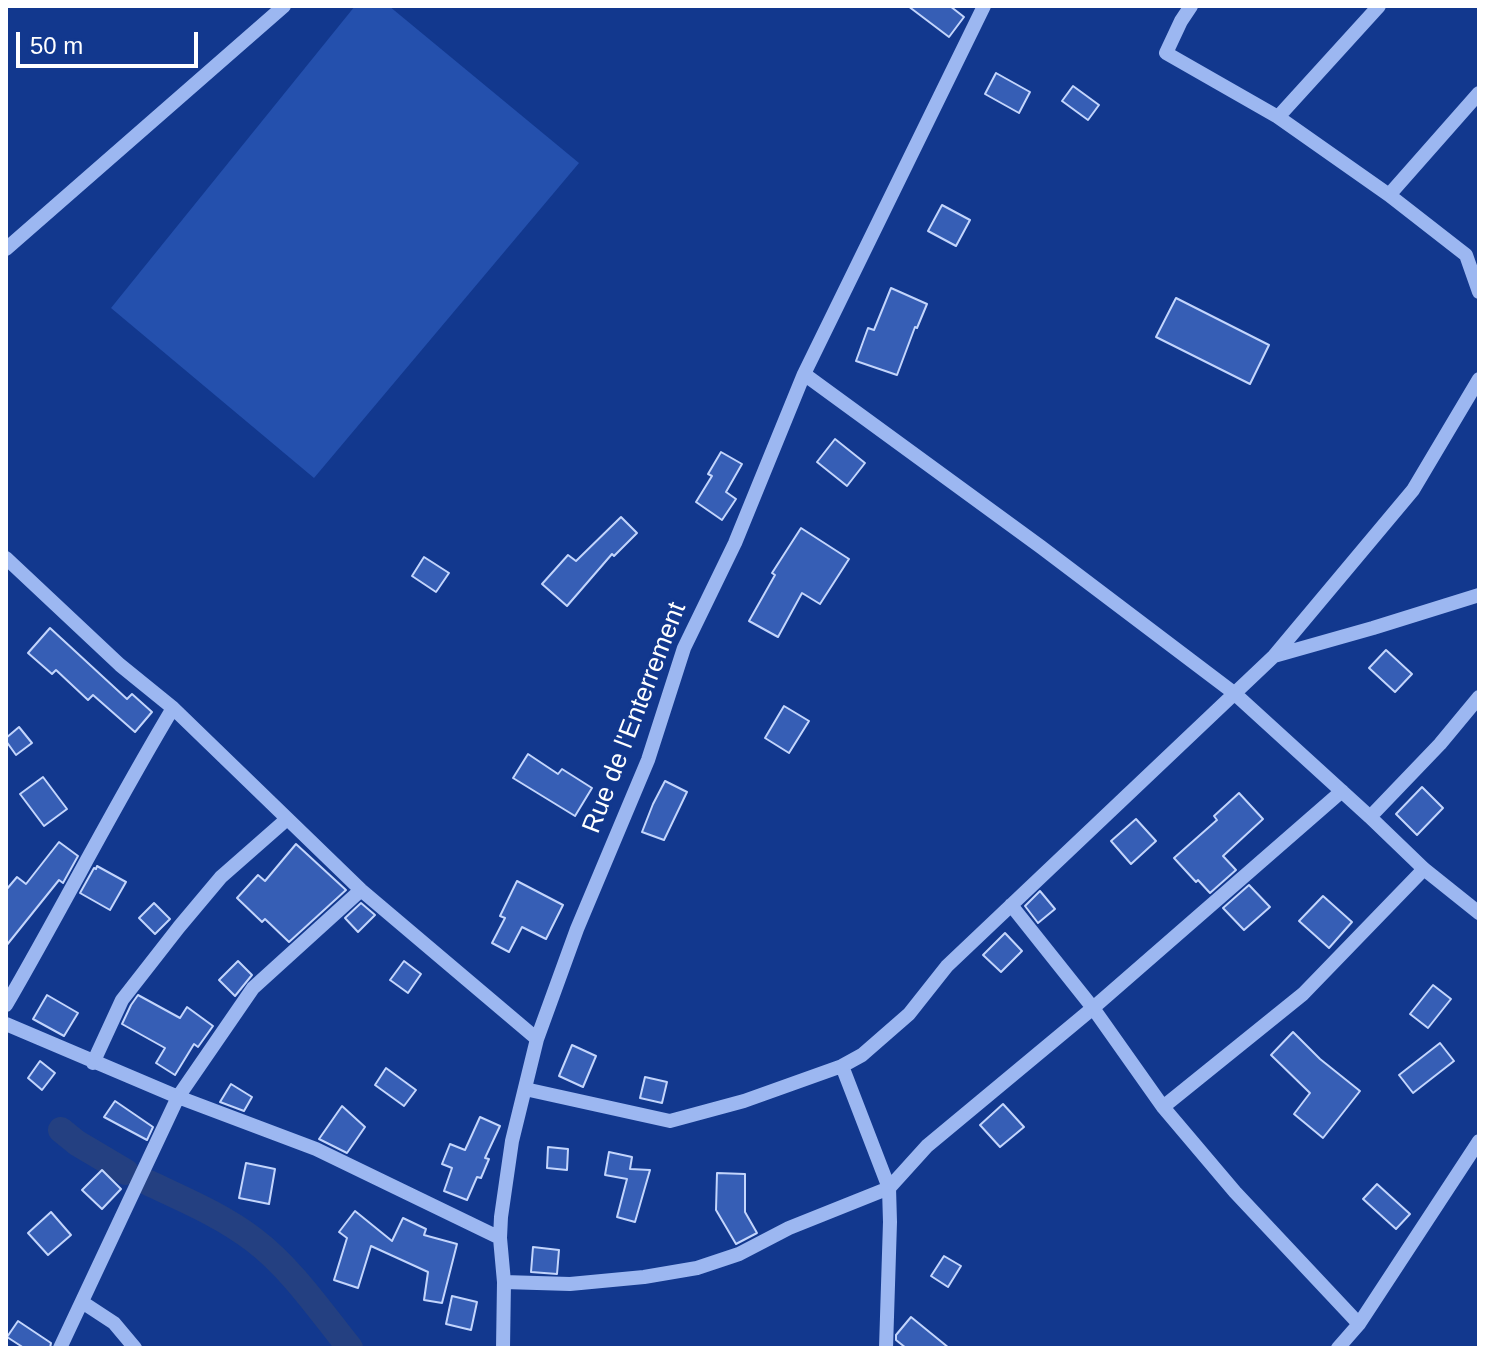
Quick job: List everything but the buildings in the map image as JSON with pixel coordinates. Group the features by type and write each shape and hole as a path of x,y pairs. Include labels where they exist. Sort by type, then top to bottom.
{"street":[{"path":"6,249 284,6"},
{"name":"Rue de l'Enterrement","path":"503,1348 501,1217 512,1141 537,1039 577,929 648,760 684,648 735,543 804,374 984,6"},
{"path":"1191,6 1166,53 1278,117 1389,195 1466,255 1479,292"},
{"path":"1278,117 1379,6"},
{"path":"1389,195 1479,93"},
{"path":"804,374 1234,693 1424,869 1479,913"},
{"path":"525,1089 670,1121 744,1101 842,1066 862,1055 909,1014 947,966 1274,656 1413,490 1479,379"},
{"path":"6,558 120,665 173,708 361,890 537,1039"},
{"path":"1274,656 1479,595"},
{"path":"1370,817 1440,744 1479,697"},
{"path":"6,1005 173,708"},
{"path":"504,1282 570,1284 697,1268 739,1254 789,1228 889,1188 927,1146 1093,1008 1342,791"},
{"path":"93,1063 122,1000 179,927 221,877 287,819"},
{"path":"1163,1107 1303,994 1424,869"},
{"path":"60,1348 178,1097 253,988 361,890"},
{"path":"1011,905 1093,1008 1163,1107 1235,1192 1359,1324"},
{"path":"6,1024 93,1063 316,1149 500,1238"},
{"path":"842,1066 889,1188 887,1348"},
{"path":"1338,1348 1359,1324 1479,1141"},
{"path":"82,1302 114,1323 135,1348"}],"shaded area":[{"path":"355,6 389,6 579,163 314,478 111,308"}],"waterway":[{"path":"61,1130 126,1172"},
{"path":"149,1183 217,1216 268,1251 317,1305 350,1348"}]}
